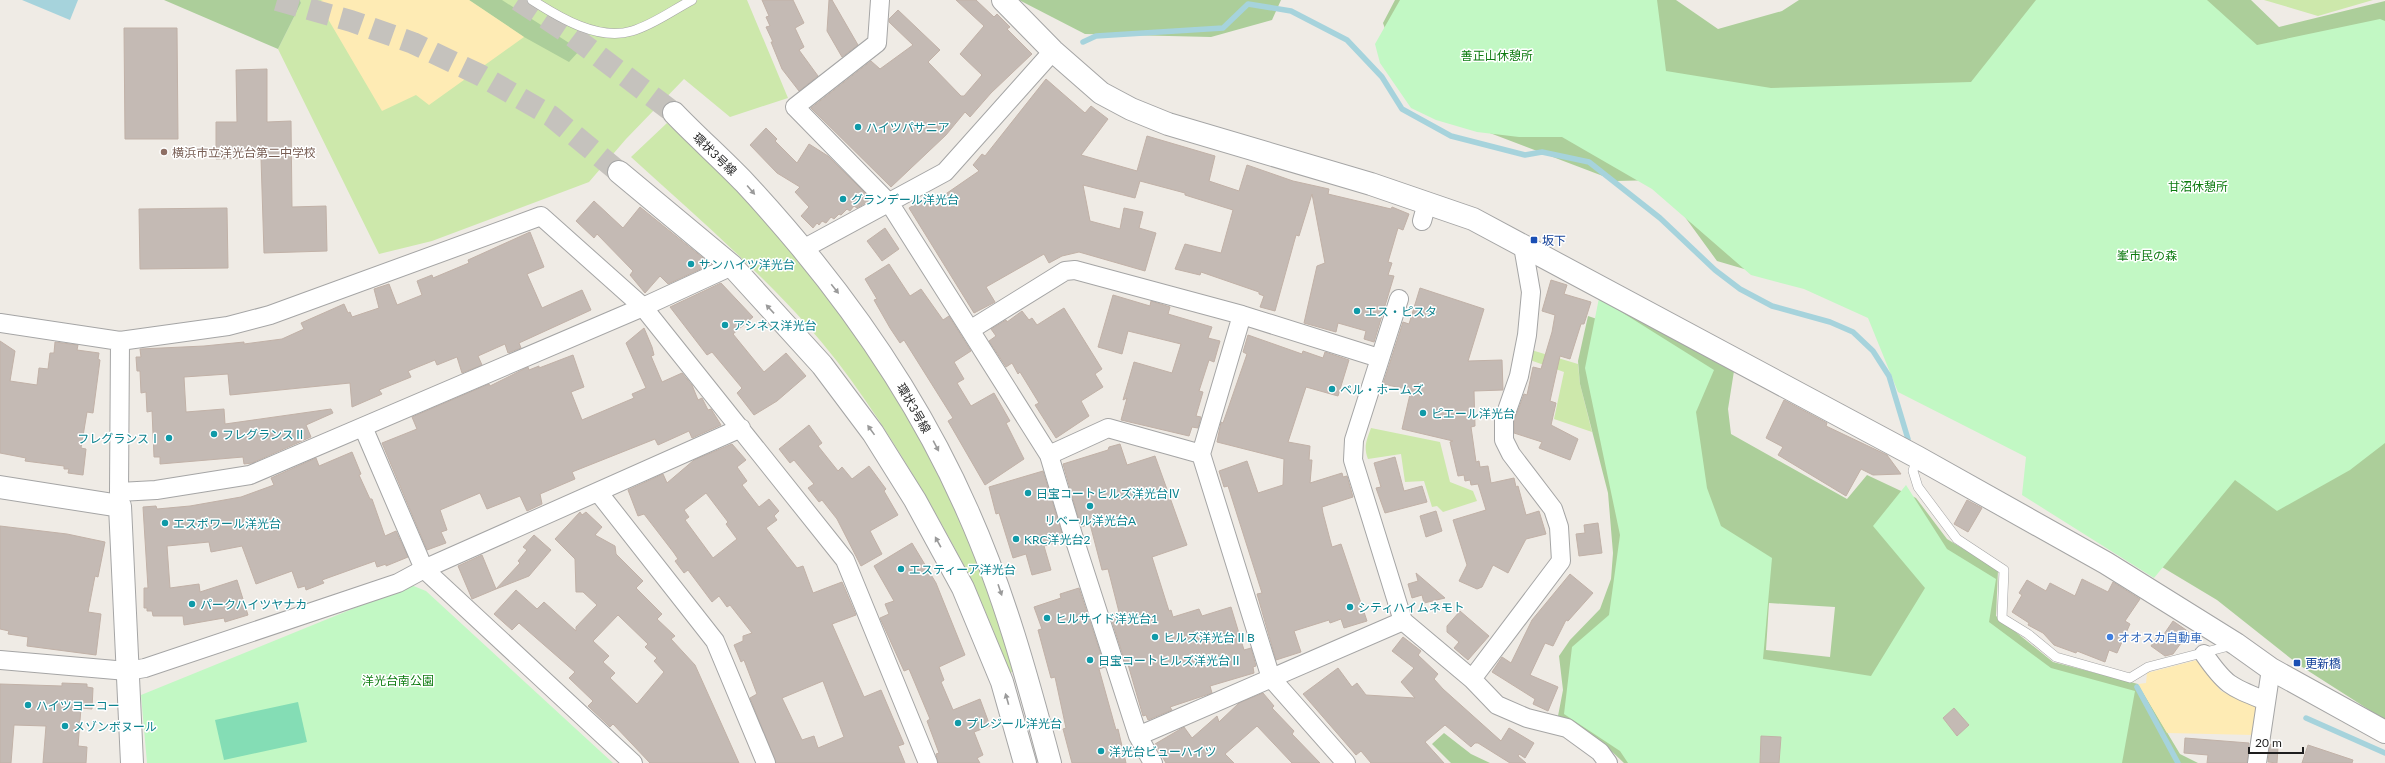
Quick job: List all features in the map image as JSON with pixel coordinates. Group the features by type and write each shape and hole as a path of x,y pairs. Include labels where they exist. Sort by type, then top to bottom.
{"street":[{"path":"880,0 877,43 795,107 890,204 1049,455 1072,535 1138,736 1154,763"},
{"path":"1003,0 1053,51 1101,93 1150,116 1425,212 1473,219 1917,457 2106,563 2236,644 2271,669 2385,732"},
{"path":"803,249 890,204 945,172 1053,51"},
{"name":"環状3号線","path":"674,113 744,182 803,249 842,299 896,377 935,444 968,511 996,580 1018,642 1050,763"},
{"path":"619,172 732,266 822,365 873,433 915,500 963,588 1002,682 1025,763"},
{"path":"0,323 120,342 228,326 270,315 541,216 643,306 845,560 928,763"},
{"path":"1472,680 1561,561 1559,527 1553,509 1511,454 1504,440 1504,419 1519,376 1527,335 1530,292 1523,246"},
{"path":"0,487 120,499 156,490 250,474 363,427 732,266"},
{"path":"970,330 1064,271 1075,270 1242,316 1379,358"},
{"path":"1399,299 1354,440 1353,460 1403,621 1472,680 1497,705 1527,718 1567,728 1600,752 1608,763"},
{"path":"1242,316 1201,454 1271,678 1346,763"},
{"path":"120,342 120,499 132,763"},
{"path":"363,427 424,569 633,763"},
{"path":"0,660 128,671 145,668 398,583 424,569 741,428"},
{"path":"1049,455 1108,428 1201,454"},
{"path":"598,492 715,641 766,763"},
{"path":"1138,736 1403,621"},
{"path":"2204,654 2219,675 2231,687 2266,701"},
{"path":"2257,763 2271,669"}],"lane":[{"path":"532,0 565,22 590,30 618,33 632,32 692,0"},
{"path":"1917,457 1913,471 1918,487 1957,539 2004,570 2002,618 2028,634 2056,657 2130,678 2148,666 2204,654 2236,644"}],"green space":[{"path":"164,0 300,0 301,3 278,49"},
{"path":"300,0 747,0 788,98 730,117 684,79 626,139 589,182 432,241 379,254 278,49 301,3"},
{"path":"469,0 502,0 580,50 569,62 524,37"},
{"path":"1019,0 1281,0 1272,20 1211,37 1085,34"},
{"name":"峯市民の森","path":"1395,0 1676,0 1718,29 1782,11 1799,0 2251,0 2279,27 2385,1 2385,720 2299,665 2217,600 2147,558 2038,447 1905,325 1816,290 1717,261 1658,180 1616,181 1411,103 1383,23"},
{"name":"峯市民の森","path":"1400,0 1657,0 1666,71 1771,88 1971,82 2036,0 2207,0 2257,45 2380,19 2385,21 2385,443 2350,470 2277,511 2235,480 2154,578 2022,495 2026,457 1898,392 1868,318 1804,289 1751,275 1652,189 1562,137 1519,137 1477,132 1436,120 1411,108 1380,63 1375,44"},
{"path":"2264,0 2373,0 2318,16"},
{"path":"667,123 756,207 817,281 866,350 920,437 962,513 1015,670 1009,674 980,599 956,550 904,460 851,380 806,324 764,280 631,157"},
{"path":"1607,297 1734,371 1728,409 1731,434 1847,499 1867,475 1916,498 1947,539 1998,570 1996,616 2053,662 2138,684 2180,754 2198,763 1624,763 1604,744 1558,716 1563,690 1559,656 1570,640 1600,609 1611,579 1613,553 1608,493 1580,384 1578,361 1588,316 1600,320","holes":["1769,603 1835,607 1830,657 1766,650"]},
{"path":"1599,298 1714,370 1696,412 1707,488 1721,526 1772,558 1763,659 1871,676 1925,588 1873,526 1906,485 1947,549 1996,579 1989,622 2051,668 2135,691 2122,763 1628,763 1620,751 1564,714 1572,647 1609,615 1620,535 1585,368"},
{"path":"1528,349 1578,364 1580,384 1592,432 1554,419 1564,372 1527,359"},
{"path":"1371,428 1440,442 1450,482 1473,491 1477,501 1443,512 1437,506 1432,507 1424,481 1405,482 1401,454 1368,459 1366,447"},
{"name":"洋光台南公園","path":"411,585 426,591 613,763 147,763 141,695"},
{"path":"298,702 307,742 224,760 215,720"},
{"path":"1444,733 1471,754 1490,763 1451,763 1432,744"}],"sand":[{"path":"323,0 469,0 524,37 429,105 416,95 382,111 318,2"},
{"path":"2197,660 2221,691 2257,706 2254,735 2167,733 2138,684 2146,683 2147,673"}],"water":[{"path":"22,0 78,0 70,20"}],"building":[{"path":"762,0 793,0 804,23 795,28 804,47 799,50 818,76 799,91 782,69 771,42 773,42 766,27 770,26 766,17 769,16"},
{"path":"829,0 832,0 858,45 842,57 827,31"},
{"path":"956,0 976,0 994,17 997,14 1010,27 1007,29 1032,54 991,93 970,117 965,112 946,135 891,187 811,108 871,61 880,69 913,45 889,22 889,19 898,10 940,50 928,62 961,96 964,96 982,75 960,54 984,26"},
{"path":"124,28 177,28 178,139 125,139"},
{"path":"267,69 267,122 291,121 292,207 326,206 327,251 264,253 261,158 216,159 216,122 237,122 236,70"},
{"path":"1046,79 1085,113 1091,106 1108,119 1081,155 1137,171 1147,136 1215,156 1209,181 1239,191 1247,165 1293,181 1329,189 1328,194 1391,209 1392,207 1409,214 1403,230 1398,228 1388,262 1392,263 1388,275 1394,276 1374,342 1364,339 1366,331 1338,323 1336,332 1304,323 1317,266 1325,263 1312,194 1299,236 1296,235 1275,311 1260,307 1264,296 1259,294 1259,292 1201,272 1200,275 1175,269 1185,244 1221,253 1233,210 1185,195 1185,193 1140,181 1135,198 1083,185 1090,221 1120,229 1124,208 1143,212 1139,228 1156,233 1145,271 1079,252 1062,256 1049,263 1044,254 986,287 995,302 974,313 909,208 930,195 934,202 979,171 973,165 982,154 985,156"},
{"path":"766,128 777,139 775,141 797,163 809,144 828,156 870,198 869,201 857,208 854,206 850,211 847,209 834,219 831,217 826,223 822,221 819,225 817,223 813,228 801,216 809,207 795,192 800,187 777,173 750,145"},
{"path":"594,201 623,228 640,207 708,262 705,267 668,284 660,276 645,293 630,275 633,271 597,234 594,238 576,221"},
{"path":"227,208 228,268 140,269 139,209"},
{"path":"885,228 899,249 882,261 867,241"},
{"path":"530,232 544,267 527,274 542,308 582,290 591,310 519,343 521,348 508,353 505,344 478,356 482,365 462,373 457,357 437,365 435,360 408,371 411,377 379,390 382,394 352,407 350,383 230,395 228,374 184,377 186,412 224,409 225,424 331,409 333,413 306,425 311,437 252,463 244,464 243,457 160,464 160,457 154,457 152,411 147,412 146,392 141,393 140,371 137,371 136,357 141,357 140,349 204,346 244,342 244,344 282,339 304,329 301,323 344,304 348,313 350,312 352,317 379,308 374,289 389,284 397,305 422,295 417,281 432,275 433,278 469,263 468,260"},
{"path":"889,264 910,296 921,289 943,320 949,316 971,351 954,362 964,379 957,383 971,406 994,393 1010,421 1006,423 1024,459 985,485 948,421 953,418 904,340 900,343 874,300 877,299 865,279"},
{"path":"1551,280 1567,285 1564,294 1591,302 1584,324 1581,324 1570,359 1560,356 1550,401 1556,403 1551,425 1578,439 1570,460 1539,448 1542,442 1514,433 1514,421 1524,394 1527,395 1533,367 1541,369 1552,332 1555,315 1542,311"},
{"path":"721,283 753,317 733,334 764,372 786,353 806,376 777,401 754,415 737,393 742,388 712,352 707,355 670,307"},
{"path":"1420,288 1484,309 1468,361 1502,360 1503,390 1474,391 1475,426 1471,427 1476,462 1479,461 1480,467 1488,466 1491,483 1514,478 1516,487 1518,486 1526,515 1539,511 1546,534 1526,539 1508,573 1493,565 1482,587 1477,589 1459,581 1467,565 1453,520 1486,510 1478,484 1471,485 1470,480 1465,481 1464,475 1458,476 1450,442 1453,441 1402,429 1411,390 1383,384 1403,322 1409,324"},
{"path":"1113,295 1150,306 1151,301 1170,307 1168,314 1212,327 1208,338 1220,341 1214,362 1209,360 1199,391 1203,392 1196,416 1201,417 1198,428 1192,427 1189,436 1121,420 1127,398 1123,400 1134,362 1172,373 1181,344 1128,331 1122,354 1098,347"},
{"path":"1064,308 1102,369 1095,374 1103,387 1081,401 1089,416 1056,438 1035,405 1039,403 1020,372 1018,374 1012,363 1006,367 989,341 996,336 991,329 1006,320 1007,322 1022,311 1029,320 1032,318 1037,325"},
{"path":"644,328 654,355 651,356 662,382 682,373 692,385 698,400 702,398 708,410 711,409 721,425 692,438 689,431 658,445 655,439 572,472 575,479 540,494 542,504 527,511 520,496 487,509 480,493 440,510 447,530 441,532 446,543 427,550 382,443 417,429 412,417 489,384 490,386 528,367 529,370 539,366 539,368 573,355 584,387 571,392 582,420 634,398 632,394 646,388 626,343"},
{"path":"1248,335 1302,354 1303,351 1323,358 1325,352 1349,360 1338,396 1306,387 1288,442 1310,446 1309,460 1312,460 1310,483 1342,473 1343,477 1347,476 1353,497 1322,507 1332,547 1341,544 1367,621 1344,628 1341,619 1330,623 1329,620 1294,631 1301,652 1276,660 1257,594 1262,593 1228,486 1224,487 1219,471 1247,461 1258,493 1283,485 1284,459 1217,442 1221,422 1223,423 1247,354 1243,352"},
{"path":"0,341 15,351 10,381 37,385 39,368 48,369 50,353 54,353 55,342 78,345 77,350 99,353 98,359 100,360 93,413 87,412 81,448 86,449 83,475 68,473 69,469 64,469 64,466 25,461 26,458 0,453"},
{"path":"1784,400 1827,423 1826,426 1887,455 1901,474 1873,475 1861,469 1846,496 1778,455 1783,447 1766,438"},
{"path":"809,425 822,443 818,446 838,471 842,467 852,479 869,466 886,489 884,491 898,515 870,531 882,554 861,566 837,519 822,500 819,502 808,488 814,484 794,460 790,463 779,449"},
{"path":"732,444 746,460 737,467 747,481 742,485 759,507 769,499 779,511 774,516 777,520 766,528 797,568 803,566 813,593 842,582 856,615 832,624 864,697 881,690 904,744 898,746 905,763 776,763 750,698 757,694 744,660 741,662 734,645 743,641 743,636 752,633 730,605 727,607 719,596 712,602 688,570 684,573 675,561 678,559 674,553 644,514 638,516 628,490 663,474 667,483 694,460","holes":["706,493 728,522 726,524 737,539 713,558 685,520 689,517 684,510","823,681 844,737 818,748 814,736 802,740 782,698"]},
{"path":"1120,444 1127,465 1155,456 1187,545 1152,557 1169,611 1171,610 1173,617 1199,609 1202,616 1231,607 1244,650 1251,648 1256,666 1253,667 1254,673 1210,686 1212,693 1170,707 1172,710 1148,720 1146,715 1143,716 1127,661 1125,662 1110,615 1119,612 1108,569 1102,570 1090,524 1081,527 1063,464 1108,450 1109,447"},
{"path":"352,452 361,474 359,475 370,499 372,499 385,536 396,531 408,557 386,566 386,564 377,567 375,561 322,580 324,583 306,590 305,586 298,588 292,571 256,584 242,546 211,552 209,542 167,546 170,588 199,584 200,592 237,580 248,615 225,622 224,618 184,625 183,616 153,616 152,611 147,611 147,608 144,608 144,588 148,588 143,507 156,506 157,509 190,506 241,497 274,485 271,478 316,458 319,466"},
{"path":"1395,457 1404,491 1422,486 1427,502 1385,513 1376,488 1381,487 1374,463"},
{"path":"1043,471 1064,540 1044,546 1051,570 1032,575 1026,554 1013,558 999,513 996,514 989,487"},
{"path":"1967,500 1982,508 1968,532 1954,524"},
{"path":"1436,511 1442,531 1426,537 1420,516"},
{"path":"580,512 582,515 586,512 602,527 595,535 615,546 616,554 643,581 636,588 662,614 657,619 675,636 671,639 695,665 739,763 650,763 613,724 610,727 588,706 593,701 569,678 575,672 519,623 512,630 494,614 516,590 537,609 544,602 576,631 576,627 597,605 583,592 576,592 575,559 555,539","holes":["618,615 648,644 645,647 657,658 654,661 664,672 637,704 610,678 615,673 603,662 609,656 593,641"]},
{"path":"1598,523 1602,553 1579,556 1576,534 1585,533 1584,525"},
{"path":"0,526 67,534 105,542 98,577 95,576 88,612 101,614 96,655 27,646 28,637 8,634 9,631 0,629"},
{"path":"534,535 551,550 529,576 496,589 520,563 518,561 527,550 523,547"},
{"path":"912,543 936,583 965,655 939,667 944,680 941,682 953,710 980,699 990,726 974,732 983,755 977,758 980,763 938,763 936,754 939,753 927,721 930,719 909,669 904,671 880,618 889,614 885,604 894,601 874,566"},
{"path":"482,555 496,589 472,599 458,566"},
{"path":"1416,573 1445,598 1424,603 1422,595 1412,598 1408,584 1418,581"},
{"path":"1570,574 1593,593 1568,621 1566,620 1553,646 1545,643 1530,675 1558,687 1548,711 1533,704 1535,699 1492,672 1502,657 1511,663 1532,620"},
{"path":"2082,579 2108,592 2113,582 2140,599 2125,621 2130,624 2117,653 2109,650 2105,662 2077,651 2076,653 2054,645 2043,633 2028,625 2029,623 2012,612 2022,595 2019,593 2027,580 2046,591 2050,583 2075,596"},
{"path":"1079,588 1105,667 1099,669 1116,730 1118,729 1126,763 1072,763 1063,729 1066,728 1055,677 1051,678 1038,630 1042,629 1034,607 1061,598 1060,594"},
{"path":"1460,611 1489,636 1468,660 1454,648 1459,642 1447,632 1447,626"},
{"path":"2173,621 2189,632 2173,654 2165,656 2151,646 2158,635 2162,637"},
{"path":"1403,637 1421,651 1418,655 1438,674 1434,679 1443,689 1501,741 1509,728 1534,743 1525,758 1519,754 1518,756 1526,763 1510,763 1478,743 1475,743 1471,747 1445,725 1425,742 1444,763 1371,763 1361,751 1356,755 1303,694 1338,668 1352,687 1357,683 1366,695 1415,698 1401,682 1414,668 1392,651"},
{"path":"62,683 87,684 87,687 93,688 92,709 81,708 78,746 87,747 86,763 43,763 46,726 14,725 11,763 0,763 0,684 62,686"},
{"path":"1263,693 1274,706 1272,708 1294,731 1292,734 1320,763 1292,763 1257,726 1225,754 1234,763 1166,763 1155,744 1184,727 1192,738 1217,716 1219,722 1239,703"},
{"path":"1954,708 1969,725 1957,736 1943,718"},
{"path":"1761,736 1781,737 1779,763 1760,763"},
{"path":"2185,738 2249,743 2247,763 2207,763 2208,755 2184,753"},
{"path":"2270,744 2278,747 2277,763 2268,762"},
{"path":"2308,745 2353,760 2352,763 2302,763"}],"waterway":[{"path":"1083,42 1096,36 1223,28 1248,4 1291,11 1347,40 1382,77 1402,109 1451,136 1525,155 1542,152 1589,162 1660,218 1715,270 1740,289 1772,306 1830,322 1853,332 1873,351 1889,376 1908,439"},
{"path":"2137,687 2178,763"},
{"path":"2306,718 2385,753"}],"tunnel":[{"path":"277,0 351,21 413,43 480,75 551,116 619,172"},
{"path":"518,0 571,35 674,113"}],"place":[{"name":"ハイツパサニア","path":"858,127"},
{"name":"横浜市立洋光台第二中学校","path":"164,152"},
{"name":"グランデール洋光台","path":"843,199"},
{"name":"坂下","path":"1534,240"},
{"name":"サンハイツ洋光台","path":"691,264"},
{"name":"エス・ピスタ","path":"1357,311"},
{"name":"アシネス洋光台","path":"725,325"},
{"name":"ベル・ホームズ","path":"1332,389"},
{"name":"ピエール洋光台","path":"1423,413"},
{"name":"フレグランスⅡ","path":"214,434"},
{"name":"フレグランスⅠ","path":"169,438"},
{"name":"日宝コートヒルズ洋光台Ⅳ","path":"1028,493"},
{"name":"リベール洋光台A","path":"1090,506"},
{"name":"エスポワール洋光台","path":"165,523"},
{"name":"KRC洋光台2","path":"1016,539"},
{"name":"エスティーア洋光台","path":"901,569"},
{"name":"パークハイツヤナカ","path":"192,604"},
{"name":"シティハイムネモト","path":"1350,607"},
{"name":"ヒルサイド洋光台1","path":"1047,618"},
{"name":"ヒルズ洋光台ⅡB","path":"1155,637"},
{"name":"オオスカ自動車","path":"2110,637"},
{"name":"日宝コートヒルズ洋光台Ⅱ","path":"1090,660"},
{"name":"更新橋","path":"2297,663"},
{"name":"ハイツヨーコー","path":"28,705"},
{"name":"プレジール洋光台","path":"958,723"},
{"name":"メゾンボヌール","path":"65,726"},
{"name":"洋光台ビューハイツ","path":"1101,751"}],"park label":[{"name":"善正山休憩所","path":"1497,55"},
{"name":"甘沼休憩所","path":"2198,186"}]}
